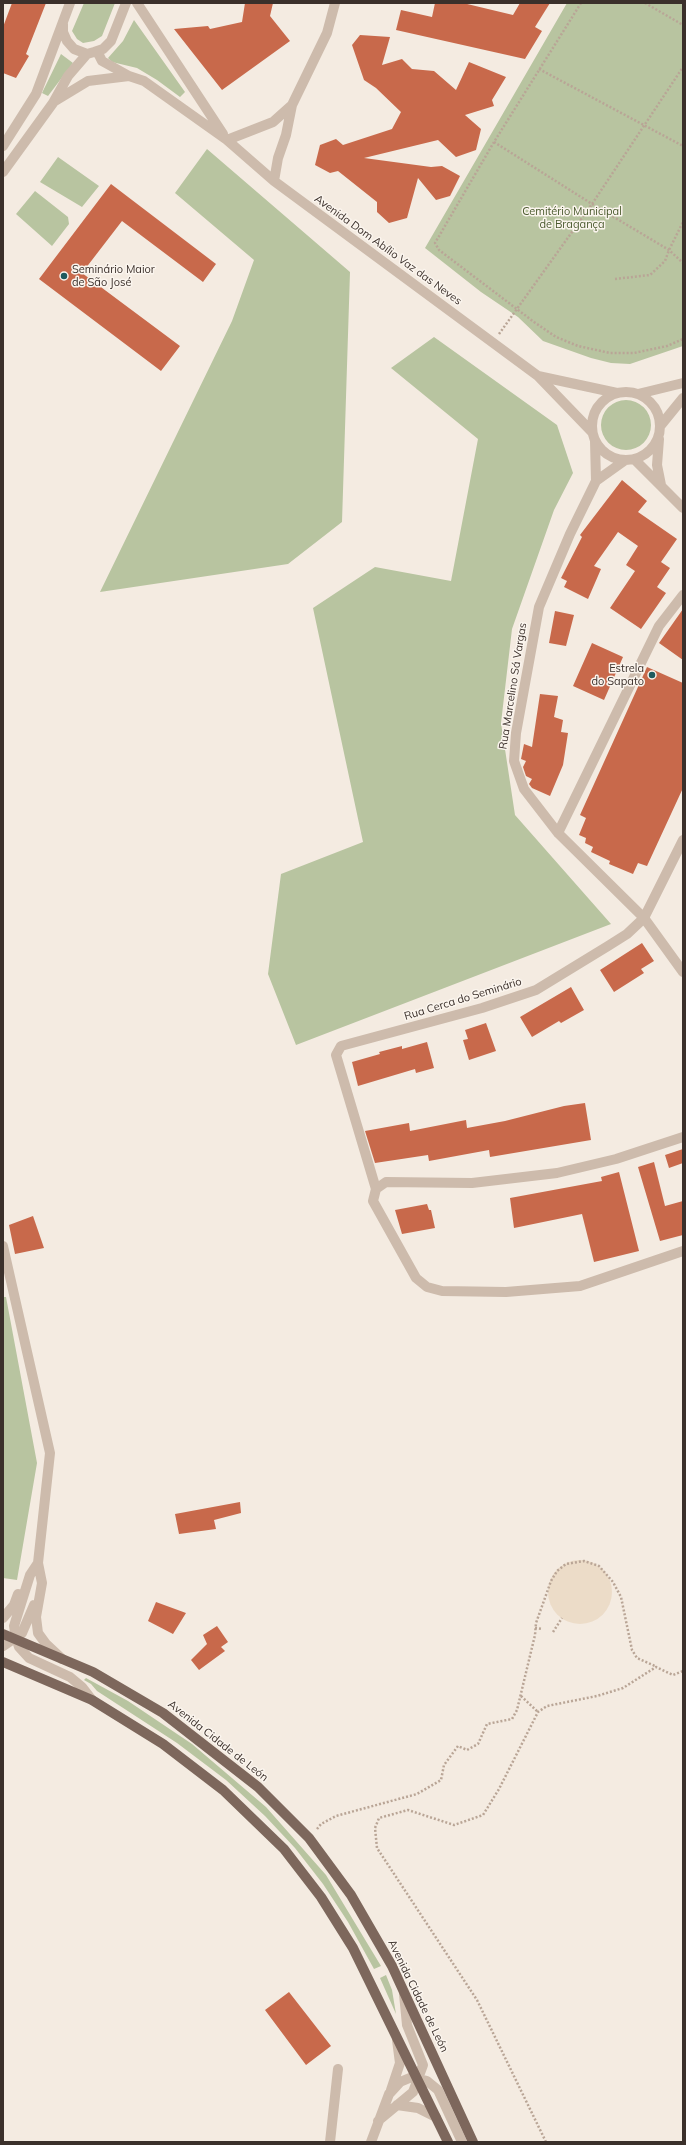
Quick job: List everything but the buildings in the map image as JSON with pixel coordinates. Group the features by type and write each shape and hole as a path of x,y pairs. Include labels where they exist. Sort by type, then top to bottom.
{"main road":[{"name":"Avenida Cidade de León","path":"3,1634 16,1638 94,1672 163,1713 258,1787 309,1838 351,1895 392,1966 474,2142"},
{"path":"3,1662 92,1700 163,1744 217,1785 284,1848 321,1897 353,1948 448,2142"}],"street":[{"path":"3,146 36,94 70,3"},
{"path":"3,172 53,102 68,76 92,53 103,49 111,41 126,3"},
{"name":"Avenida Dom Abílio Vaz das Neves","path":"136,3 227,140"},
{"path":"274,181 278,158 286,134 292,105 326,33 335,3"},
{"name":"Avenida Dom Abílio Vaz das Neves","path":"63,22 63,32 67,41 74,49 92,53 102,61 129,76 144,81 227,140 274,181 538,376 593,436"},
{"path":"53,102 88,81 129,76"},
{"path":"227,140 273,122 292,105"},
{"path":"538,376 617,393"},
{"path":"638,394 683,383"},
{"path":"596,481 593,436 594,414 599,404 607,397 617,393 628,392 638,394 647,399 654,406 659,415 661,425 657,465 661,485"},
{"path":"661,425 683,398"},
{"path":"593,436 607,455 624,461 635,460 645,455 653,448 659,438"},
{"path":"635,460 683,508"},
{"name":"Rua Marcelino Sá Vargas","path":"624,461 596,481 570,534 539,607 516,733 514,762 524,789 558,833 644,918 683,972"},
{"path":"558,833 659,626 683,595"},
{"path":"644,918 683,840"},
{"name":"Rua Cerca do Seminário","path":"376,1189 336,1055 341,1046 482,1008 536,990 627,934 644,918"},
{"path":"683,1137 616,1159 557,1173 472,1183 386,1182 376,1189 373,1201 416,1278 427,1287 442,1291 506,1292 580,1286 683,1251"},
{"path":"3,1246 50,1453 38,1563 42,1583 36,1617 38,1633 46,1644 62,1658"},
{"path":"3,1618 14,1605 22,1586 38,1563"},
{"path":"30,1575 14,1626 19,1647 29,1658 70,1677 82,1687 92,1700"},
{"path":"3,1646 22,1633 42,1583"},
{"path":"377,2122 413,2092 423,2065 407,2026 404,1991"},
{"path":"371,2142 377,2122 390,2092 400,2063 397,2036"},
{"path":"330,2142 338,2069"},
{"path":"390,2092 400,2082 412,2077 427,2081 438,2090 462,2142"},
{"path":"397,2105 418,2108 436,2118"}],"path":[{"path":"581,3 494,142 435,242 438,250 556,337 594,351 610,353 634,353 667,346 683,339"},
{"path":"645,3 683,25"},
{"path":"493,342 592,204 683,67"},
{"path":"540,69 683,146"},
{"path":"494,142 592,204 669,250 683,263"},
{"path":"615,279 650,275 665,261 683,222"},
{"path":"309,1838 321,1824 336,1816 417,1794 441,1780 444,1765 458,1746 467,1750 478,1744 487,1724 512,1719 517,1710 521,1696 535,1628 551,1581 557,1571 566,1564 584,1561 599,1566 613,1582 621,1597 632,1650 637,1658 673,1675 683,1671"},
{"path":"553,1632 562,1618"},
{"path":"535,1628 542,1629"},
{"path":"546,2142 476,2000 378,1848 375,1828 379,1818 408,1810 454,1825 482,1815 503,1782 538,1712 547,1706 597,1696 623,1688 656,1667"},
{"path":"521,1696 538,1712"}],"green space":[{"path":"84,3 115,3 102,36 94,41 83,43 77,39 72,31"},
{"name":"Cemitério Municipal de Bragança","path":"567,3 683,3 683,346 630,364 611,363 591,358 543,341 518,317 481,292 425,248"},
{"path":"134,20 185,92 180,97 157,80 137,68 112,62 108,58 123,41"},
{"path":"61,54 73,63 48,96 42,93"},
{"path":"207,149 350,272 342,522 288,564 100,592 232,321 254,260 175,193"},
{"path":"58,157 99,186 82,207 40,182"},
{"path":"35,191 68,217 69,224 52,246 16,214"},
{"path":"434,337 557,425 573,473 554,510 512,629 501,723 515,815 611,924 296,1045 268,974 281,874 363,842 313,608 375,567 451,581 478,439 391,368"},
{"path":"621,400 631,400 644,407 651,420 651,430 644,443 631,450 621,450 612,446 605,439 601,430 601,420 605,411 612,404"},
{"path":"3,1297 6,1297 37,1463 17,1580 3,1578"},
{"path":"86,1678 128,1701 192,1744 266,1807 326,1875 381,1966 374,1969 348,1922 323,1884 295,1848 265,1816 226,1780 177,1743 97,1691 91,1684 84,1680"},
{"path":"386,1975 392,1990 396,2014 380,1978"}],"shaded area":[{"path":"580,1560 598,1565 603,1569 607,1574 612,1592 607,1610 603,1615 598,1619 580,1624 562,1619 557,1615 553,1610 548,1592 553,1574 557,1569 562,1565"}],"place":[{"name":"Seminário Maior de São José","path":"64,276"},
{"name":"Estrela do Sapato","path":"652,675"}]}
